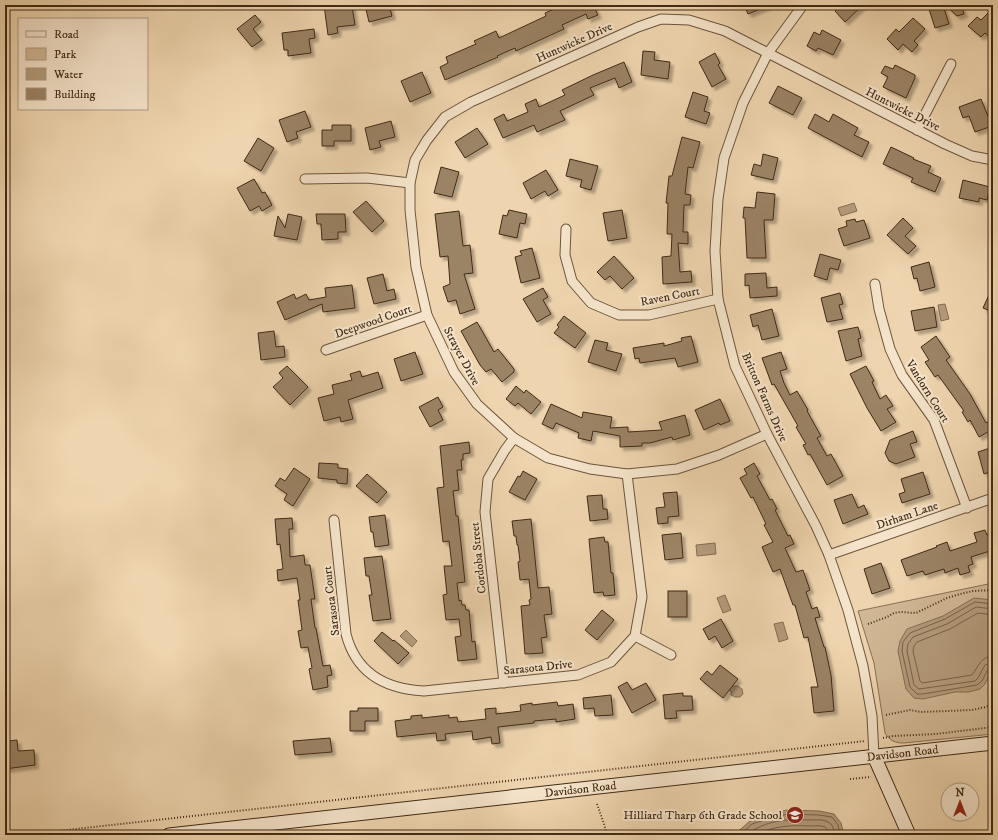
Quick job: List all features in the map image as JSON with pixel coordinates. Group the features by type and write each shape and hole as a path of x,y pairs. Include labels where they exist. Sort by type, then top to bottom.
{"main road":[{"name":"Davidson Road","path":"168,835 993,743"},
{"path":"874,756 909,835"}],"street":[{"name":"Britton Farms Drive","path":"804,5 768,54 743,103 724,158 718,199 715,251 718,299 735,366 767,434 816,526 829,554 848,610 863,666 872,716 874,756"},
{"name":"Huntwicke Drive","path":"416,266 410,210 410,183 415,160 427,140 445,118 471,102 638,27 661,19 689,20 725,31 917,130 972,156 993,160"},
{"path":"917,130 951,64"},
{"path":"305,180 367,178 410,183"},
{"name":"Raven Court","path":"566,229 565,255 572,281 592,303 619,315 649,315 718,299"},
{"name":"Strayer Drive","path":"416,266 427,315 454,372 471,397 514,438 548,458 590,469 628,474 677,469 719,455 767,434"},
{"name":"Vandorn Court","path":"875,284 879,309 890,349 902,375 934,420 967,508"},
{"name":"Deepwood Court","path":"326,350 427,315"},
{"name":"Cordoba Street","path":"504,683 485,512 488,479 514,438"},
{"path":"628,474 642,597 635,636 671,655"},
{"name":"Dirham Lane","path":"829,554 993,498"},
{"name":"Sarasota Court","path":"334,520 348,644 354,655 368,672"},
{"name":"Sarasota Drive","path":"368,672 379,680 394,687 416,691 578,675 611,662 635,636"}],"path":[{"path":"868,624 894,613 916,613 947,598 960,594 973,591 993,590"},
{"path":"886,715 910,710 921,712 972,710 986,707 993,703"},
{"path":"22,835 873,740 893,736 936,734 993,727"},
{"path":"850,779 862,778"},
{"path":"596,804 607,835"}],"green space":[{"path":"993,583 993,734 904,743 891,740 885,733 874,663 858,611"}],"water":[{"path":"854,203 857,211 841,216 838,208"},
{"path":"945,304 949,319 941,321 938,305"},
{"path":"715,543 716,554 697,556 696,545"},
{"path":"725,595 731,610 723,613 717,598"},
{"path":"974,598 993,600 993,666 985,684 980,689 969,692 955,692 923,699 914,698 906,689 898,651 900,641 907,629 943,616"},
{"path":"783,622 788,639 779,642 774,624"},
{"path":"406,630 417,641 412,647 400,636"},
{"path":"732,686 738,686 742,689 743,694 740,697 731,695 731,691 729,690"},
{"path":"787,810 819,811 834,814 841,823 844,835 734,835 750,821"}],"building":[{"path":"324,5 335,5 336,9 352,6 355,25 337,27 338,33 328,35"},
{"path":"365,5 389,5 392,16 369,22"},
{"path":"563,5 593,5 598,15 588,19 586,14 562,25 564,29 516,51 515,48 445,80 440,67 448,63 446,57 476,44 474,41 496,31 499,38 546,16 545,13"},
{"path":"744,5 770,5 748,14"},
{"path":"841,5 863,5 845,22 835,11"},
{"path":"943,5 949,24 935,28 928,6"},
{"path":"945,5 961,5 964,14 957,16"},
{"path":"988,13 993,18 993,40 985,33 981,37 968,26 977,17 981,20"},
{"path":"255,15 261,22 253,29 262,40 252,47 237,29"},
{"path":"913,18 925,29 914,41 918,45 912,52 903,44 898,50 887,39 896,29 899,32"},
{"path":"314,29 315,38 309,39 311,53 288,56 288,50 284,50 282,33"},
{"path":"822,30 841,40 833,55 818,48 816,51 807,46 814,32 820,35"},
{"path":"643,51 655,52 654,60 670,62 668,79 641,75"},
{"path":"715,53 720,63 718,65 726,79 712,87 699,62"},
{"path":"624,62 632,82 619,88 615,78 590,88 594,95 560,111 565,120 537,132 534,125 503,138 494,119 504,114 507,121 528,112 525,104 536,99 539,107 565,95 562,90"},
{"path":"895,65 915,75 906,98 883,87 888,77 881,73 885,66 893,69"},
{"path":"422,72 431,93 410,102 401,81"},
{"path":"778,86 802,98 793,115 769,103"},
{"path":"693,92 708,97 704,111 710,113 706,124 685,117"},
{"path":"981,99 992,126 975,132 969,116 963,118 959,107"},
{"path":"305,111 311,127 296,132 298,138 287,142 279,120"},
{"path":"815,114 829,122 833,114 858,128 854,135 869,142 862,157 808,128"},
{"path":"391,121 395,137 379,141 381,147 370,150 365,128"},
{"path":"332,125 351,125 351,141 334,141 334,146 322,146 322,130 332,130"},
{"path":"477,128 488,144 465,158 455,142"},
{"path":"682,137 700,142 693,168 688,167 685,194 691,195 690,205 684,205 683,232 688,232 688,244 678,243 680,272 691,271 692,282 663,284 662,257 671,256 672,234 667,234 668,203 666,203 669,176 672,176"},
{"path":"258,138 274,148 261,171 244,161"},
{"path":"891,147 914,158 913,159 931,166 928,172 941,178 935,192 911,182 913,178 883,164"},
{"path":"763,154 778,158 773,180 751,175 754,164 761,166"},
{"path":"570,159 598,166 591,190 580,187 582,180 566,176"},
{"path":"441,167 459,172 452,197 434,193"},
{"path":"546,170 558,190 548,196 545,191 531,199 523,183"},
{"path":"254,179 262,193 265,192 272,205 262,211 259,206 250,211 237,188"},
{"path":"963,180 990,187 987,200 979,198 979,202 959,198"},
{"path":"757,192 775,194 773,220 764,220 766,258 747,258 745,218 743,218 744,207 755,208"},
{"path":"366,201 384,221 372,232 353,212"},
{"path":"509,210 527,214 525,224 520,223 517,238 499,234 503,215 507,216"},
{"path":"622,210 627,238 608,241 603,213"},
{"path":"459,211 463,246 470,245 473,273 464,274 475,309 460,314 456,300 448,302 443,287 450,284 448,256 440,257 435,214"},
{"path":"288,214 302,217 297,240 274,236 278,216 285,228"},
{"path":"316,214 345,214 346,232 338,232 338,239 322,240 321,224 317,224"},
{"path":"903,218 913,228 905,236 916,246 908,254 887,235"},
{"path":"855,219 856,222 864,220 870,238 844,246 838,229 847,226 846,221"},
{"path":"532,248 540,278 521,283 515,257 522,255 520,251"},
{"path":"820,254 841,260 838,270 830,268 827,280 814,276"},
{"path":"614,256 634,278 622,289 610,276 605,280 597,272"},
{"path":"929,262 935,287 920,291 917,278 914,279 911,267"},
{"path":"766,273 767,288 777,287 777,296 750,298 749,285 745,286 745,274"},
{"path":"383,274 387,291 394,289 396,299 374,304 367,278"},
{"path":"352,285 355,308 323,312 322,304 285,320 277,302 294,294 296,299 306,294 309,300 326,297 325,288"},
{"path":"993,286 993,312 983,308"},
{"path":"543,288 548,297 543,300 551,314 537,322 523,299"},
{"path":"840,293 843,304 839,305 843,319 827,322 821,298"},
{"path":"934,307 937,327 915,331 911,311"},
{"path":"772,309 779,336 762,340 758,325 753,327 750,315"},
{"path":"564,316 586,333 575,348 554,333 559,327 557,325"},
{"path":"477,322 494,352 498,349 514,369 514,372 502,382 491,369 486,372 480,365 461,331"},
{"path":"858,327 861,338 858,339 862,356 846,361 838,331"},
{"path":"274,331 276,347 284,346 285,357 261,360 258,333"},
{"path":"691,336 698,362 678,367 675,358 640,363 639,358 635,359 633,348 664,343 664,346 682,341 681,338"},
{"path":"936,336 950,357 946,360 970,394 986,423 993,419 993,429 979,437 970,420 968,422 962,412 964,411 938,375 935,377 925,362 929,360 921,347"},
{"path":"595,340 608,343 606,350 622,354 616,371 588,362"},
{"path":"415,352 423,374 401,381 394,359"},
{"path":"781,352 787,369 780,371 790,395 797,391 821,436 817,438 827,456 831,454 843,476 827,485 810,454 808,455 803,445 806,444 796,427 798,426 774,384 772,385 762,358"},
{"path":"287,366 308,387 290,405 273,387 283,378 279,373"},
{"path":"866,366 874,381 872,382 880,399 886,395 893,406 887,409 896,422 881,431 867,408 850,374"},
{"path":"360,371 362,377 378,372 383,388 348,400 353,419 341,422 340,417 324,421 318,398 334,394 332,385 352,380 350,374"},
{"path":"516,386 524,393 526,390 541,402 531,414 518,403 515,406 506,399"},
{"path":"438,397 443,407 438,410 443,420 430,427 419,407"},
{"path":"720,399 730,421 720,425 719,423 704,430 695,410"},
{"path":"551,404 582,418 583,412 612,417 610,428 628,427 628,432 662,430 659,422 685,415 690,435 673,440 672,437 650,443 642,443 642,446 620,447 620,436 593,431 591,441 578,438 579,433 556,423 553,429 542,424"},
{"path":"913,431 917,442 910,444 915,457 896,464 889,461 885,453 890,440"},
{"path":"469,442 470,453 463,454 463,460 461,460 462,470 457,470 459,490 453,491 456,516 458,516 465,582 457,583 459,601 461,600 462,605 465,605 466,610 469,610 472,642 475,641 477,659 458,661 455,637 461,636 459,619 446,620 443,595 447,594 444,566 452,566 449,541 443,542 437,488 444,487 440,446"},
{"path":"993,447 993,471 984,474 978,452"},
{"path":"319,463 338,464 338,468 348,469 347,484 337,483 337,480 318,478"},
{"path":"754,463 760,474 757,476 770,500 772,499 777,509 775,510 788,536 790,535 794,544 785,548 796,572 803,570 810,590 806,592 812,609 817,607 820,617 815,618 825,647 831,675 834,711 814,713 811,687 818,687 808,637 804,638 795,605 793,605 780,569 773,572 762,547 773,542 764,525 766,524 753,497 751,498 740,478 747,474 744,469"},
{"path":"294,468 310,479 293,506 284,500 287,494 275,486 280,478 285,481"},
{"path":"523,471 537,479 525,500 509,492 518,476 520,477"},
{"path":"923,472 930,494 902,503 899,494 905,492 901,479"},
{"path":"367,474 387,492 377,503 356,486"},
{"path":"677,492 679,516 668,517 668,523 658,524 656,508 665,507 663,493"},
{"path":"852,494 858,508 864,505 868,514 843,524 834,500"},
{"path":"602,495 603,509 607,509 608,519 590,521 587,496"},
{"path":"385,515 389,545 375,547 369,517"},
{"path":"292,518 293,529 289,529 290,557 304,555 305,565 310,565 315,599 311,599 315,628 323,666 330,665 332,675 327,676 328,687 313,690 309,669 312,668 308,647 301,648 298,631 302,630 297,578 278,581 277,570 283,569 280,544 277,545 275,519"},
{"path":"531,519 538,588 549,587 552,614 544,615 547,637 541,638 543,653 525,654 521,606 530,605 529,600 531,599 529,579 520,580 518,545 516,536 514,536 512,521"},
{"path":"985,530 987,535 993,533 993,550 971,557 973,564 968,566 970,572 960,575 958,568 945,573 944,569 925,575 923,571 907,576 901,560 947,542 950,551 977,542 974,533"},
{"path":"681,533 683,558 665,560 662,535"},
{"path":"604,537 605,542 608,542 615,595 604,596 603,592 594,593 589,539"},
{"path":"382,556 391,619 373,621 369,595 372,595 369,576 366,576 364,558"},
{"path":"881,563 890,588 872,594 864,569"},
{"path":"668,591 687,591 687,617 668,617"},
{"path":"602,610 614,620 597,640 585,630"},
{"path":"721,619 733,641 722,648 715,636 709,640 703,629"},
{"path":"382,632 409,653 398,664 374,641"},
{"path":"720,665 738,679 723,698 700,679 707,671 712,675"},
{"path":"627,682 632,690 646,683 656,700 632,713 618,687"},
{"path":"683,693 683,696 692,696 693,710 676,711 677,718 665,719 663,695"},
{"path":"611,695 613,715 595,716 594,708 584,709 583,698"},
{"path":"557,702 558,706 573,704 575,719 556,722 556,719 534,721 534,723 498,727 500,743 492,744 491,737 473,740 472,731 445,734 446,740 437,741 436,733 397,737 395,721 411,719 411,716 422,715 422,718 449,715 449,718 457,717 458,722 486,719 485,709 496,708 496,714 521,711 520,705"},
{"path":"358,708 378,708 378,721 365,721 365,731 350,731 350,711 358,711"},
{"path":"330,738 332,752 295,755 293,741"},
{"path":"17,740 18,751 34,750 35,765 5,769 5,754 9,754 8,741"}],"place":[{"name":"Hilliard Tharp 6th Grade School","path":"795,815"}]}
